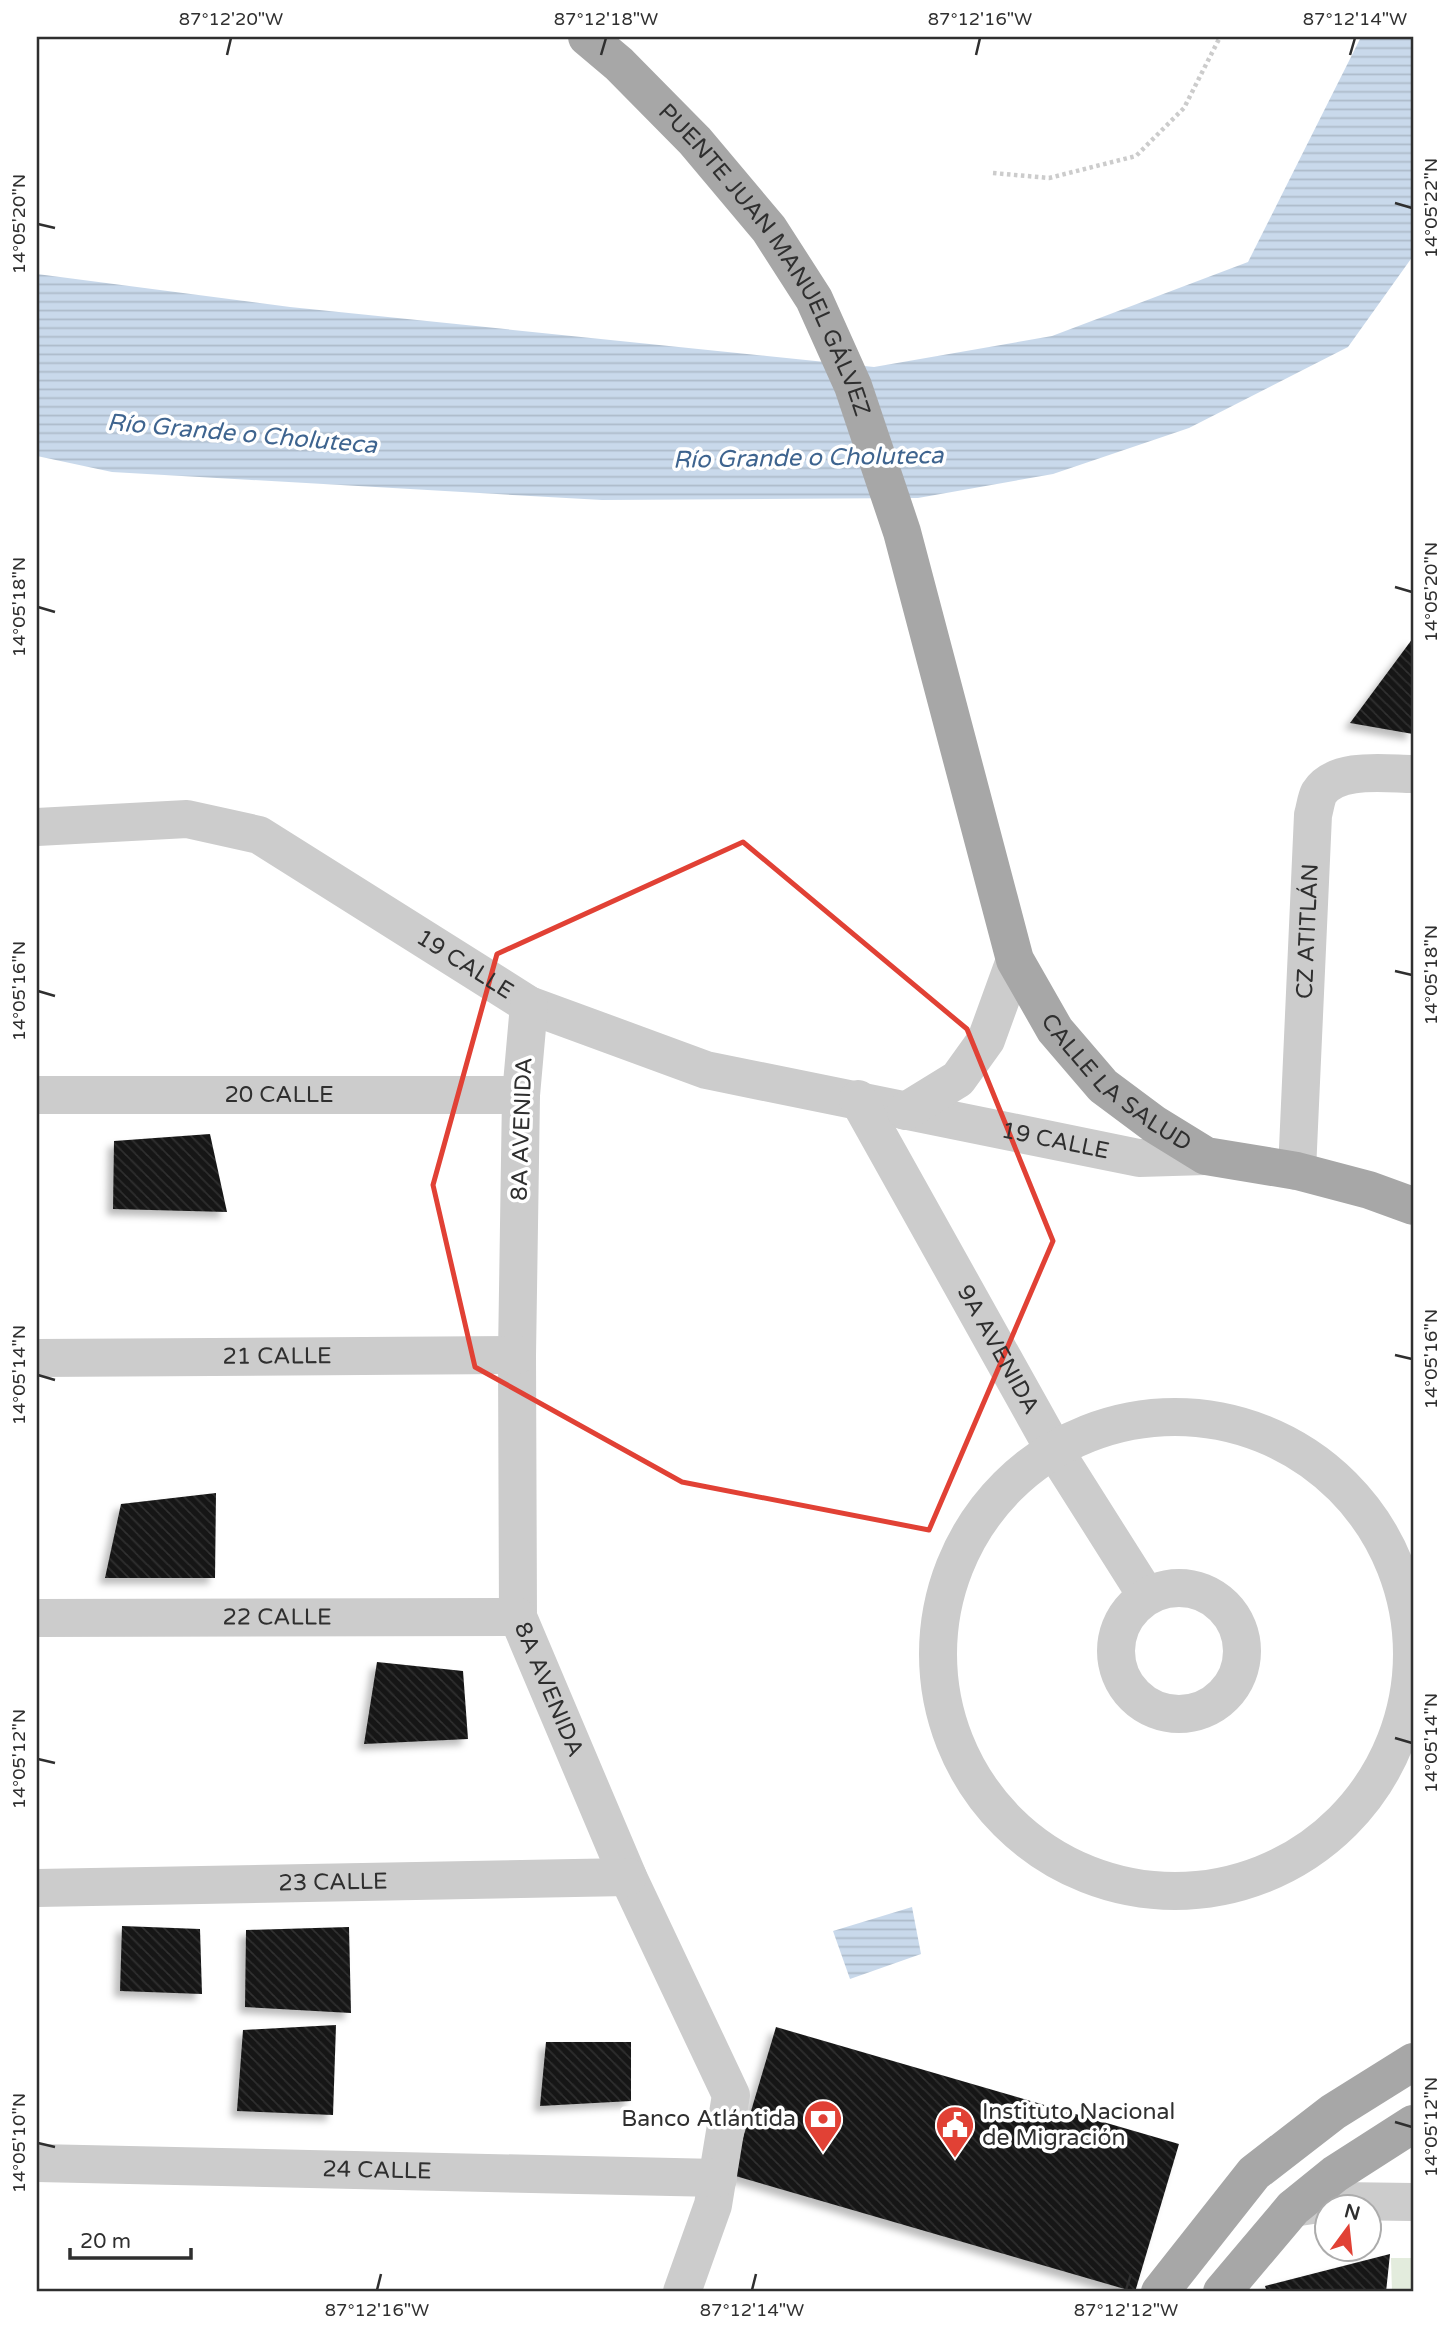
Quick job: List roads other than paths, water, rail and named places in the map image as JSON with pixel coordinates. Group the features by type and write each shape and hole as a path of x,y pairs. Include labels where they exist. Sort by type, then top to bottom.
{"main road":[{"name":"PUENTE JUAN MANUEL GÁLVEZ","path":"587,37 619,64 695,141 769,229 814,299 853,386 902,531 1015,960"},
{"name":"CALLE LA SALUD","path":"1015,960 1055,1030 1103,1086 1154,1124 1206,1156 1297,1171 1369,1190 1413,1206"},
{"path":"1160,2292 1254,2173 1333,2112 1413,2062"},
{"path":"1187,2292 1265,2196 1334,2140 1413,2090"},
{"path":"1223,2292 1293,2208 1335,2174 1413,2124"}],"street":[{"name":"CZ ATITLÁN","path":"1297,1171 1314,815 1319,793 1339,779 1351,776 1413,774"},
{"name":"19 CALLE","path":"37,827 187,819 259,835 529,1005 706,1070 1139,1158 1206,1156"},
{"path":"906,1111 958,1079 986,1041 1015,960"},
{"name":"8A AVENIDA","path":"529,1005 521,1095 517,1355 518,1617 628,1877 731,2095 713,2205 682,2292"},
{"name":"20 CALLE","path":"37,1095 521,1095"},
{"name":"9A AVENIDA","path":"858,1099 1053,1448 1146,1595"},
{"name":"21 CALLE","path":"37,1358 517,1355"},
{"path":"1205,1417 1281,1440 1345,1486 1391,1551 1413,1626 1409,1705 1380,1778 1329,1838 1260,1877 1183,1892 1105,1882 1034,1847 978,1791 944,1720 935,1642 952,1565 992,1498 1053,1448 1126,1420 1205,1417"},
{"name":"22 CALLE","path":"37,1618 518,1617"},
{"name":"23 CALLE","path":"37,1888 628,1877"},
{"path":"1375,2149 1381,2172 1392,2187 1412,2202"},
{"name":"24 CALLE","path":"37,2163 718,2178"},
{"path":"1293,2208 1338,2202 1412,2202"}],"water":[{"name":"Río Grande o Choluteca","path":"1361,37 1413,37 1413,256 1348,347 1189,428 1053,474 918,498 602,500 112,472 37,456 37,274 290,307 874,367 1052,336 1248,262"},
{"path":"912,1907 921,1954 850,1979 833,1931"}],"place":[{"name":"Banco Atlántida","path":"823,2153"},
{"name":"Instituto Nacional de Migración","path":"955,2159"}]}
